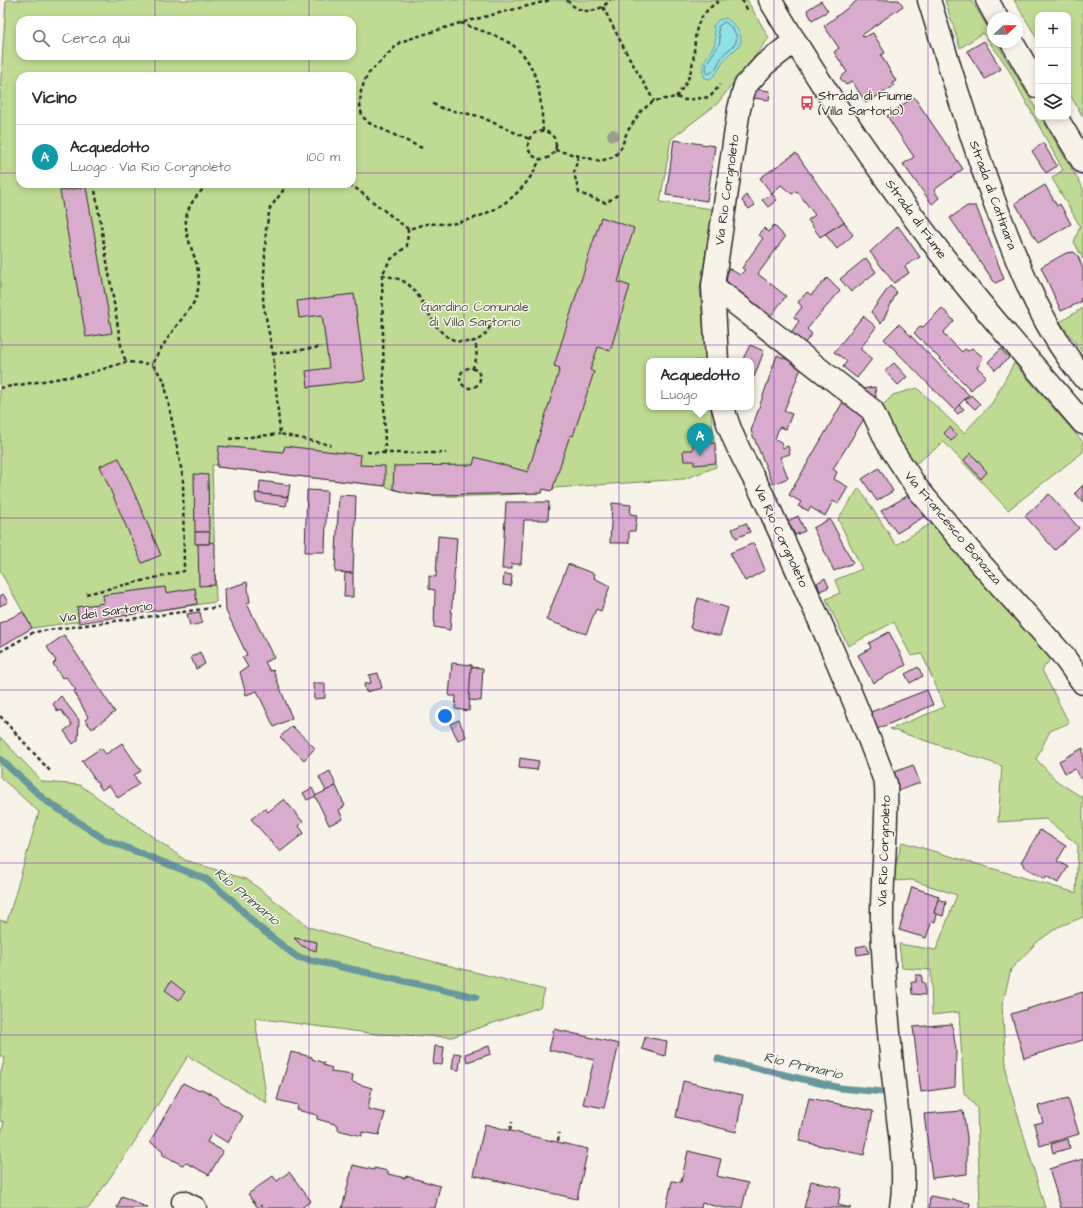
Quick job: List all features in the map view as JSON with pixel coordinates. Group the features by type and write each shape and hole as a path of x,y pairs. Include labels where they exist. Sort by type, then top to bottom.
{"street":[{"name":"Strada di Fiume","path":"770,0 795,41 890,185 952,268 1083,422"},
{"name":"Strada di Cattinara","path":"929,0 986,184 1017,262 1030,292 1046,321 1071,362 1083,377"},
{"path":"987,0 994,12"},
{"name":"Via Rio Corgnoleto","path":"717,358 713,286 739,109 745,86 765,64 795,41"},
{"path":"1015,48 1036,84"},
{"path":"1058,120 1083,162"},
{"name":"Via Francesco Bonazza","path":"713,286 872,410 887,442 917,488 981,564 1061,653 1083,683"},
{"name":"Via Rio Corgnoleto","path":"724,410 728,425 744,462 760,487 816,612 886,784 887,806 883,861 882,926 895,1094 902,1140 904,1192 901,1208"}],"path":[{"path":"422,148 369,123 362,116 360,91 367,75 400,42 460,23 551,0"},
{"path":"567,0 578,9 586,11 596,10 603,7 610,0"},
{"path":"676,97 689,77 700,18 708,8 721,0"},
{"path":"742,0 749,12"},
{"path":"603,7 626,52 654,101"},
{"path":"460,23 504,40 516,47 524,56 532,67 538,83 542,108 543,131"},
{"path":"555,150 600,161 615,156 627,132 641,111 654,101 676,97 685,100 710,98 724,81"},
{"path":"434,104 444,110 479,116 529,139"},
{"path":"408,229 426,224 456,223 500,207 516,195 533,175 540,159 550,156 555,150 555,141 553,137 547,132 543,131 535,133 529,139 529,151 540,159"},
{"path":"578,156 574,173 579,193 606,203 620,193"},
{"path":"95,188 122,351 126,362"},
{"path":"152,364 164,343 196,298 198,269 189,245 185,227 187,214 197,194 204,188"},
{"path":"280,434 273,354 263,302 266,230 270,208 285,188"},
{"path":"355,188 408,229"},
{"path":"385,453 382,275 390,260 407,246 408,229"},
{"path":"382,275 400,280 410,286 417,294 437,326 448,337 458,342 475,341 482,337 489,330 494,318"},
{"path":"472,369 477,371 480,380 474,388 469,388 461,382 461,377 463,372 472,369 476,363 477,352 475,341"},
{"path":"273,354 322,347"},
{"path":"0,388 87,374 126,362 152,364 164,380 183,478 184,571 86,594"},
{"path":"228,439 280,434 331,445"},
{"path":"367,452 446,453"},
{"name":"Via dei Sartorio","path":"0,652 34,632 219,607"},
{"path":"0,716 51,772"},
{"path":"510,1130 512,1122"},
{"path":"558,1141 560,1133"}],"green space":[{"name":"Giardino Comunale di Villa Sartorio","path":"6,0 747,0 769,38 717,104 671,139 660,202 713,209 700,289 707,358 646,358 646,410 711,410 716,467 684,479 554,488 552,491 543,489 542,493 483,496 439,496 400,491 385,486 217,467 217,465 212,465 216,602 32,628 0,571 0,93"},
{"path":"945,0 971,0 987,26 987,39 983,33 960,48"},
{"path":"1014,0 1083,0 1083,117 1071,96 1071,12 1035,12 1035,35 1023,15 1023,12 1021,12"},
{"path":"994,48 1000,48 1035,107 1035,118 1006,65"},
{"path":"1036,120 1043,120 1083,188 1083,259 1074,242 1080,226 1052,178 1063,170"},
{"path":"1083,308 1083,353 1060,322"},
{"path":"1014,363 1083,442 1083,452 1008,510 944,442 914,465 879,409 893,395 917,388 964,433 992,403"},
{"path":"859,488 896,545 935,521 1051,658 1042,670 1069,723 1050,731 1036,759 1057,781 1083,798 1083,917 1058,927 1037,942 1011,969 1002,1006 1007,1078 1045,1208 980,1208 977,1108 964,1093 959,1012 932,1015 931,970 902,968 899,944 936,950 957,895 912,880 891,881 902,842 1076,893 1078,845 1046,819 998,822 1002,766 890,729 945,707 922,654 911,656 894,622 848,646 826,599 840,593 835,580 862,569 838,519"},
{"path":"0,737 43,782 80,785 185,860 248,880 309,927 376,947 545,990 540,1007 452,1037 376,1034 255,1018 267,1103 188,1056 131,1147 89,1208 0,1208 0,1138 4,1122 0,1121 0,1075 5,1058 0,1056 0,920 7,922 39,812 0,777"}],"water":[{"path":"726,18 738,30 741,42 737,48 726,57 719,70 710,79 705,78 703,73 704,63 715,42 713,26 718,20"}],"building":[{"path":"858,0 899,0 903,6 862,35 864,37 873,33 885,53 881,55 896,81 892,83 894,86 866,103 852,81 846,85 840,78 847,72 834,52 839,48 824,26"},
{"path":"821,1 828,11 812,20 807,10"},
{"path":"984,41 1001,69 985,79 967,51"},
{"path":"754,89 770,91 769,100 753,98"},
{"path":"914,97 963,169 934,190 939,198 932,204 903,164 914,157 887,116"},
{"path":"674,140 715,146 707,201 666,195"},
{"path":"1043,143 1057,166 1046,173 1032,151"},
{"path":"796,153 844,222 820,237 808,220 815,215 797,191 792,194 781,185 772,194 760,178"},
{"path":"1045,185 1057,206 1060,204 1071,224 1038,243 1015,203"},
{"path":"86,188 112,333 86,337 60,191"},
{"path":"772,194 777,200 768,207 762,200"},
{"path":"746,195 755,205 749,209 742,201"},
{"path":"967,206 976,206 1004,279 995,283 950,218"},
{"path":"601,217 634,228 618,282 630,286 610,351 598,347 590,370 594,372 573,436 570,435 552,491 543,489 542,493 434,495 407,493 393,489 394,466 473,465 475,457 528,472 560,368 554,366"},
{"path":"844,222 853,235 837,249 825,234"},
{"path":"774,225 785,237 758,274 786,296 770,317 726,281 728,268 740,275 745,270 742,268 763,238 759,235 764,228 768,232"},
{"path":"898,226 920,257 905,266 909,273 894,283 870,252"},
{"path":"1074,252 1078,256 1083,269 1083,298 1080,299 1081,302 1061,311 1041,267 1066,253"},
{"path":"866,258 876,272 851,292 840,279"},
{"path":"827,278 840,291 807,329 812,334 804,344 790,334 799,321 794,317 802,307 798,302 807,292 811,295"},
{"path":"890,286 897,292 881,324 871,312"},
{"path":"354,294 365,380 308,387 306,371 329,368 322,315 299,318 297,301"},
{"path":"942,308 954,321 943,333 962,352 965,349 968,351 972,348 983,357 980,363 981,364 977,367 986,376 971,390 914,333 921,326 923,327"},
{"path":"863,316 876,327 860,349 872,359 857,378 843,367 847,361 834,352"},
{"path":"899,324 969,395 954,410 884,339"},
{"path":"750,345 764,351 754,377 754,358 744,358"},
{"path":"1001,349 1009,358 995,370 988,362"},
{"path":"777,355 802,366 784,411 792,414 786,429 779,427 775,439 781,442 783,448 788,446 790,454 780,457 788,478 773,484 751,431"},
{"path":"894,363 907,377 898,385 885,371"},
{"path":"875,387 876,397 862,398 861,389"},
{"path":"971,395 980,404 975,409 965,400"},
{"path":"844,400 867,414 833,469 837,472 834,479 848,487 838,504 833,501 825,516 810,507 809,511 798,506 801,502 789,495"},
{"path":"959,405 964,409 958,414 954,410"},
{"path":"950,427 957,436 951,441 944,433"},
{"path":"715,443 716,463 694,465 694,461 684,461 683,450 693,450 693,444"},
{"path":"219,446 283,452 285,446 361,455 360,465 385,466 385,486 217,467"},
{"path":"971,453 987,472 981,479 964,460"},
{"path":"119,458 161,555 142,563 100,466"},
{"path":"879,468 893,491 877,501 862,479"},
{"path":"194,474 208,475 209,532 195,532"},
{"path":"260,481 290,485 288,497 259,494"},
{"path":"1083,485 1083,502 1075,493"},
{"path":"307,490 327,491 325,552 305,552"},
{"path":"914,492 927,515 897,533 881,511"},
{"path":"255,493 288,497 286,506 256,502"},
{"path":"1049,494 1079,528 1055,550 1025,516"},
{"path":"339,495 356,496 353,573 335,572"},
{"path":"506,502 549,502 548,520 524,520 521,564 511,564 512,569 502,569"},
{"path":"612,503 631,505 630,514 637,515 635,531 629,531 629,543 610,543"},
{"path":"798,516 805,531 795,535 788,521"},
{"path":"830,519 853,563 834,571 813,528"},
{"path":"746,523 750,532 736,538 732,529"},
{"path":"195,532 210,532 209,544 195,544"},
{"path":"438,536 457,538 450,630 434,627 435,590 429,589 429,576 436,577"},
{"path":"210,542 215,543 215,585 199,586 198,544 209,544"},
{"path":"754,543 765,570 745,581 730,553"},
{"path":"568,564 595,574 594,578 610,586 601,611 596,609 586,634 546,620"},
{"path":"345,573 353,573 353,597 344,597"},
{"path":"504,574 512,575 511,586 503,585"},
{"path":"825,578 829,587 820,591 817,583"},
{"path":"247,582 250,602 247,604 274,658 265,662 270,671 273,670 292,718 274,727 257,691 246,695 240,672 248,667 242,657 247,655 226,611 225,589"},
{"path":"165,587 166,593 195,588 197,604 79,623 77,607 104,603 103,595"},
{"path":"3,594 8,602 0,606 0,596"},
{"path":"698,598 728,608 720,636 690,628"},
{"path":"23,612 32,628 0,647 0,623"},
{"path":"200,612 202,623 190,626 187,614"},
{"path":"889,632 906,665 873,683 858,655 871,648 869,643"},
{"path":"64,635 115,712 92,729 85,720 88,717 74,691 76,690 66,677 62,678 53,664 56,661 47,647"},
{"path":"200,652 205,664 196,669 191,657"},
{"path":"452,663 472,665 469,711 455,709 456,696 449,696"},
{"path":"471,667 483,668 481,701 469,700"},
{"path":"918,667 923,676 910,683 905,674"},
{"path":"378,673 382,688 366,692 364,684 371,683 369,675"},
{"path":"313,683 325,683 325,698 314,699"},
{"path":"927,690 933,705 875,730 868,713"},
{"path":"61,696 79,720 78,740 73,744 64,731 72,725 61,710 58,712 53,704"},
{"path":"459,720 466,737 458,740 450,724"},
{"path":"292,726 315,748 304,760 280,737"},
{"path":"122,743 141,771 134,775 139,784 118,798 109,785 102,790 82,761 101,748 106,754"},
{"path":"1083,748 1083,777 1080,779 1075,769 1065,773 1059,761"},
{"path":"520,758 539,761 537,770 519,768"},
{"path":"913,765 920,783 898,791 892,773"},
{"path":"330,771 336,786 326,791 319,777"},
{"path":"336,786 345,806 339,810 343,819 329,825 315,796"},
{"path":"312,788 316,796 307,800 303,793"},
{"path":"284,799 303,822 299,826 304,833 280,852 251,819 265,808 268,812"},
{"path":"1040,830 1066,846 1057,861 1068,867 1058,883 1046,876 1045,879 1024,867 1025,865 1021,862"},
{"path":"912,887 939,896 934,913 937,915 935,922 932,921 926,938 899,930"},
{"path":"938,899 946,902 943,916 934,913"},
{"path":"294,938 317,942 316,951 302,946"},
{"path":"867,945 869,953 857,955 856,947"},
{"path":"916,975 922,975 922,982 925,983 925,995 912,994 911,982 916,982"},
{"path":"171,981 185,992 179,1000 165,990"},
{"path":"1083,992 1083,1040 1024,1058 1011,1014"},
{"path":"952,1024 956,1050 955,1087 921,1092 913,1027"},
{"path":"554,1029 619,1044 604,1108 583,1104 594,1060 549,1050"},
{"path":"645,1037 667,1041 665,1056 642,1049"},
{"path":"435,1046 444,1047 442,1065 433,1064"},
{"path":"489,1046 491,1054 467,1062 465,1054"},
{"path":"291,1052 312,1057 312,1059 324,1063 323,1065 332,1068 331,1072 353,1075 352,1082 372,1088 368,1109 385,1113 379,1135 362,1132 362,1136 338,1130 338,1125 317,1119 317,1115 297,1110 298,1105 277,1100"},
{"path":"454,1053 461,1054 459,1070 452,1069"},
{"path":"683,1081 743,1095 736,1132 676,1117"},
{"path":"183,1083 197,1090 202,1089 218,1098 220,1102 243,1116 228,1143 212,1133 207,1142 223,1151 209,1175 187,1163 182,1165 163,1155 162,1150 150,1142"},
{"path":"809,1098 873,1111 864,1155 799,1141"},
{"path":"1068,1098 1079,1134 1040,1146 1034,1124 1043,1122 1038,1106"},
{"path":"963,1111 967,1137 967,1174 932,1178 924,1114"},
{"path":"485,1124 588,1149 577,1199 473,1175"},
{"path":"1068,1139 1070,1148 1053,1153 1051,1144"},
{"path":"688,1151 721,1159 717,1176 748,1183 742,1208 723,1208 702,1203 701,1208 666,1208 672,1181 681,1182"},
{"path":"1083,1159 1083,1208 1061,1208 1049,1169"},
{"path":"353,1165 374,1170 374,1168 388,1171 388,1174 405,1178 406,1176 440,1186 435,1208 342,1208"},
{"path":"289,1172 311,1201 301,1208 263,1208 261,1205 258,1208 248,1194 273,1176 277,1181"},
{"path":"811,1181 841,1188 838,1205 851,1208 804,1208"},
{"path":"122,1196 148,1208 117,1208"},
{"path":"930,1196 970,1203 969,1208 929,1208"}],"waterway":[{"name":"Rio Primario","path":"0,759 45,800 104,839 206,879 233,901 256,925 297,957 476,997"},
{"name":"Rio Primario","path":"718,1059 840,1088 883,1092"}],"place":[{"name":"Strada di Fiume (Villa Sartorio)","path":"807,103"},
{"name":"Acquedotto","path":"700,456"}]}
